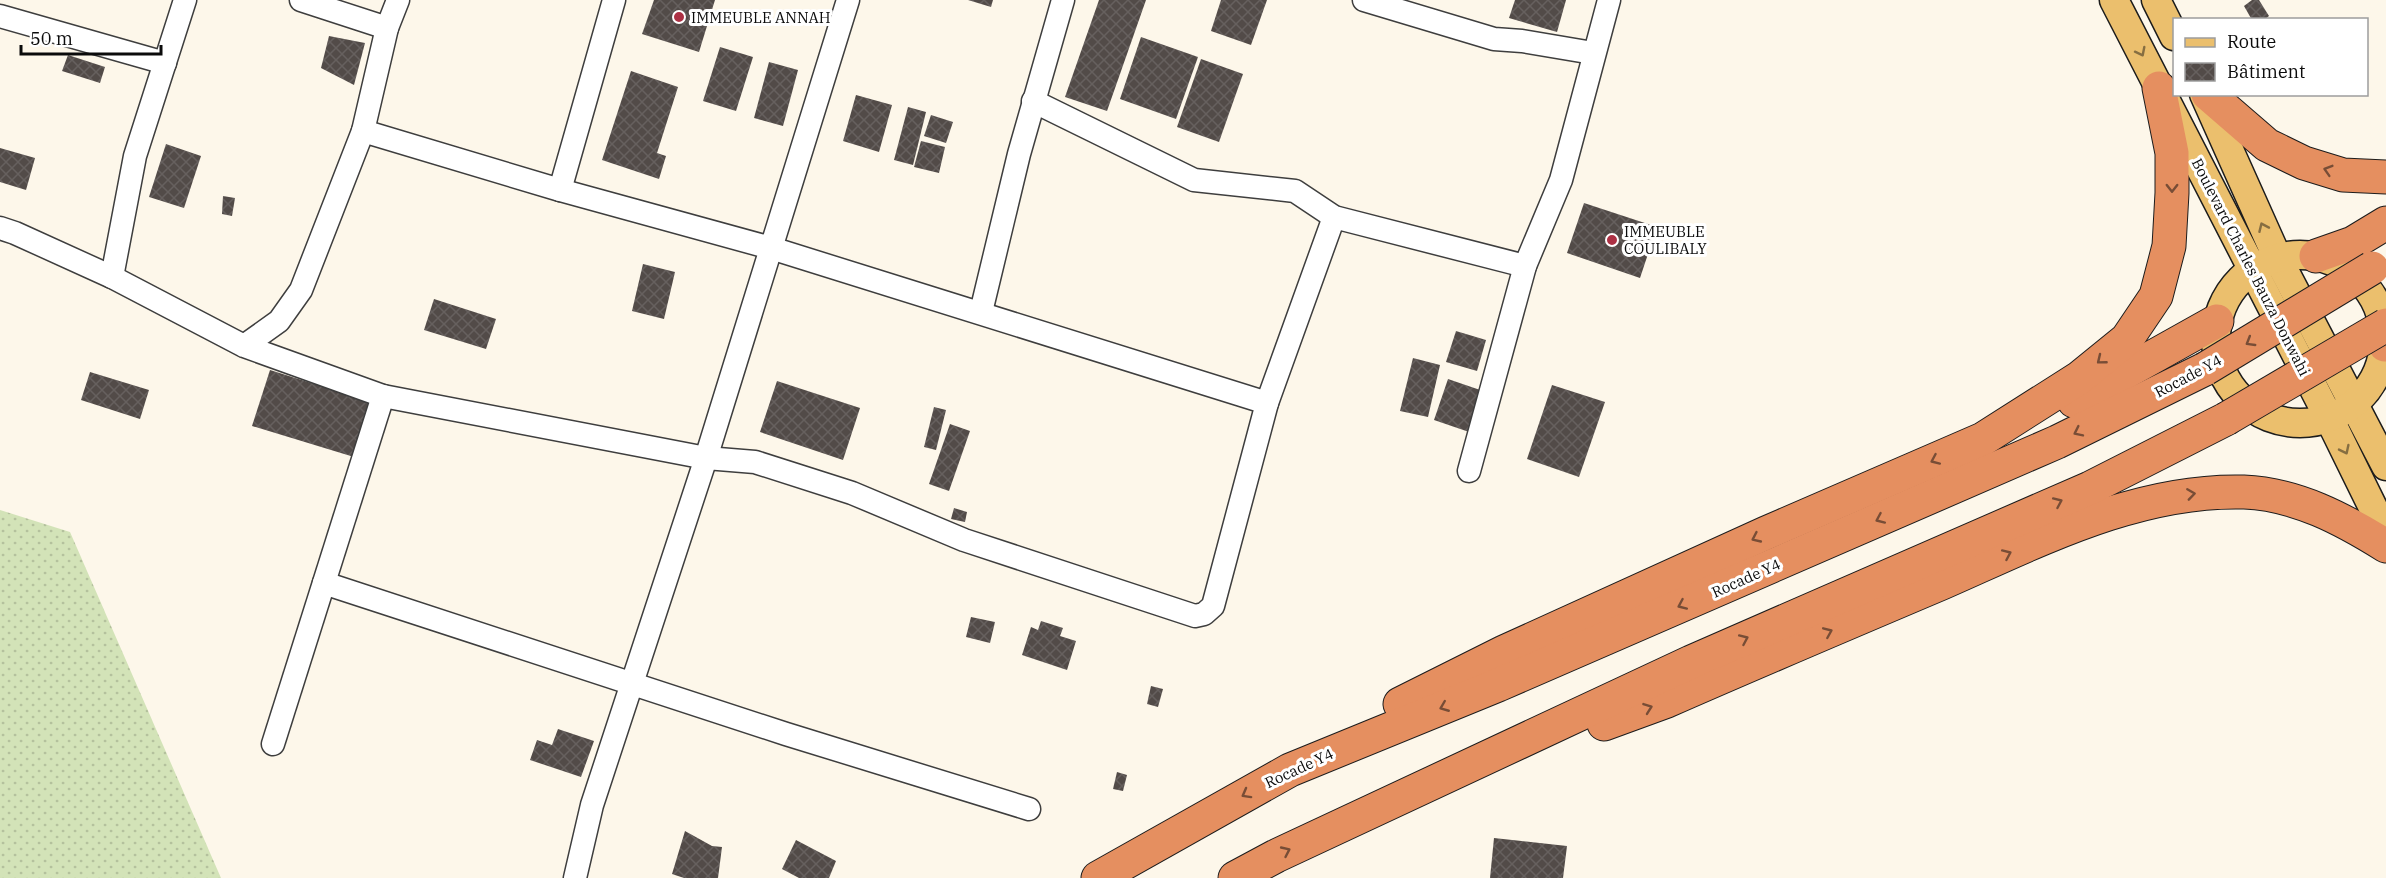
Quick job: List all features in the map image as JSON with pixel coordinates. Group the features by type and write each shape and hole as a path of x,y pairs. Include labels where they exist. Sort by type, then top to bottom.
{"highway":[{"path":"1983,439 2079,378 2127,339 2156,296 2169,246 2172,193 2172,153 2159,88"},
{"path":"2208,96 2267,145 2304,163 2343,175 2386,177"},
{"path":"2316,256 2354,243 2386,223"},
{"name":"Rocade Y4","path":"1098,878 1290,770 1509,681 2046,447 2205,369 2379,264"},
{"path":"1290,770 1390,708 1504,652 1766,533 2071,403 2217,321"},
{"path":"1235,878 1377,808 1691,662 2090,488 2386,338"},
{"path":"1377,808 1667,701 2069,526 2190,462 2263,415"},
{"path":"2069,526 2151,502 2195,493 2246,492 2298,501 2346,521 2386,546"}],"main road":[{"name":"Boulevard Charles Bauza Donwahi","path":"2114,0 2329,418 2386,534"},
{"path":"2156,0 2173,32"},
{"name":"Boulevard Charles Bauza Donwahi","path":"2207,96 2277,257 2386,466"},
{"path":"2296,254 2316,256 2339,264 2359,278 2374,297 2383,320 2386,338 2380,367 2370,387 2355,404 2329,418 2307,423 2284,422 2263,415 2240,399 2224,376 2216,349 2217,321 2224,301 2235,284 2251,270 2277,257 2296,254"}],"street":[{"path":"111,277 135,156 185,0"},
{"path":"301,0 387,28"},
{"path":"243,346 279,321 301,290 363,131 387,28 398,0"},
{"path":"560,190 614,0"},
{"path":"575,878 592,805 706,458 848,0"},
{"path":"981,312 1033,101 1063,0"},
{"path":"1364,0 1494,39 1522,41 1593,53"},
{"path":"1470,471 1526,266 1561,180 1593,53 1609,0"},
{"path":"5,11 165,63"},
{"path":"1033,101 1194,180 1295,191 1334,217 1526,266"},
{"path":"363,131 560,190 771,248 1268,402"},
{"path":"0,228 15,232 111,277 243,346 383,396 706,458 756,462 852,493 964,540 1195,616 1204,614 1213,606 1268,402 1334,217"},
{"path":"273,744 383,396"},
{"path":"324,583 630,684 1029,809"}],"green space":[{"path":"0,510 70,532 221,878 0,878"}],"building":[{"name":"IMMEUBLE ANNAH","path":"654,0 715,0 699,52 642,34"},
{"path":"968,0 993,0 991,7"},
{"path":"1099,0 1146,0 1107,111 1065,97"},
{"path":"1221,0 1267,0 1251,45 1211,31"},
{"path":"1515,0 1566,0 1557,32 1509,18"},
{"path":"2252,0 2259,0 2269,16 2251,18 2244,6"},
{"path":"329,36 365,43 354,85 321,68"},
{"path":"1141,37 1198,57 1176,119 1120,99"},
{"path":"720,47 753,57 736,111 703,101"},
{"path":"68,55 105,67 100,83 62,71"},
{"path":"1201,59 1243,74 1219,142 1177,127"},
{"path":"769,62 798,70 783,126 754,118"},
{"path":"631,71 678,87 657,153 666,156 659,179 602,160"},
{"path":"856,95 892,105 879,152 843,141"},
{"path":"908,107 926,112 913,165 894,160"},
{"path":"931,115 953,122 946,143 924,136"},
{"path":"921,141 945,147 939,173 914,167"},
{"path":"166,144 201,156 184,208 149,197"},
{"path":"0,148 35,158 26,190 0,182"},
{"path":"223,196 235,198 232,216 222,214"},
{"name":"IMMEUBLE COULIBALY","path":"1584,203 1657,227 1640,278 1567,253"},
{"path":"643,264 675,272 664,319 632,311"},
{"path":"434,299 496,319 486,349 424,330"},
{"path":"1456,331 1486,340 1477,371 1446,362"},
{"path":"1413,358 1440,365 1428,417 1400,411"},
{"path":"270,370 371,402 354,457 252,426"},
{"path":"90,372 149,390 140,419 81,400"},
{"path":"1448,379 1486,392 1472,433 1434,420"},
{"path":"777,381 860,408 843,460 760,432"},
{"path":"1552,385 1605,402 1579,477 1527,459"},
{"path":"934,407 946,410 936,450 924,447"},
{"path":"950,424 970,431 949,491 929,484"},
{"path":"954,508 967,512 965,522 951,519"},
{"path":"971,617 995,622 990,643 966,637"},
{"path":"1041,621 1063,628 1060,636 1076,641 1067,670 1022,655 1031,627 1038,630"},
{"path":"1151,686 1163,689 1158,707 1147,704"},
{"path":"558,729 594,741 581,777 530,760 537,740 552,745"},
{"path":"1117,772 1127,775 1123,791 1113,789"},
{"path":"685,831 712,846 722,847 718,878 684,878 672,874"},
{"path":"1494,838 1567,846 1563,878 1490,878"},
{"path":"796,840 836,861 829,878 799,878 782,869"}],"place":[{"name":"IMMEUBLE ANNAH","path":"679,17"},
{"name":"IMMEUBLE COULIBALY","path":"1612,240"}]}
